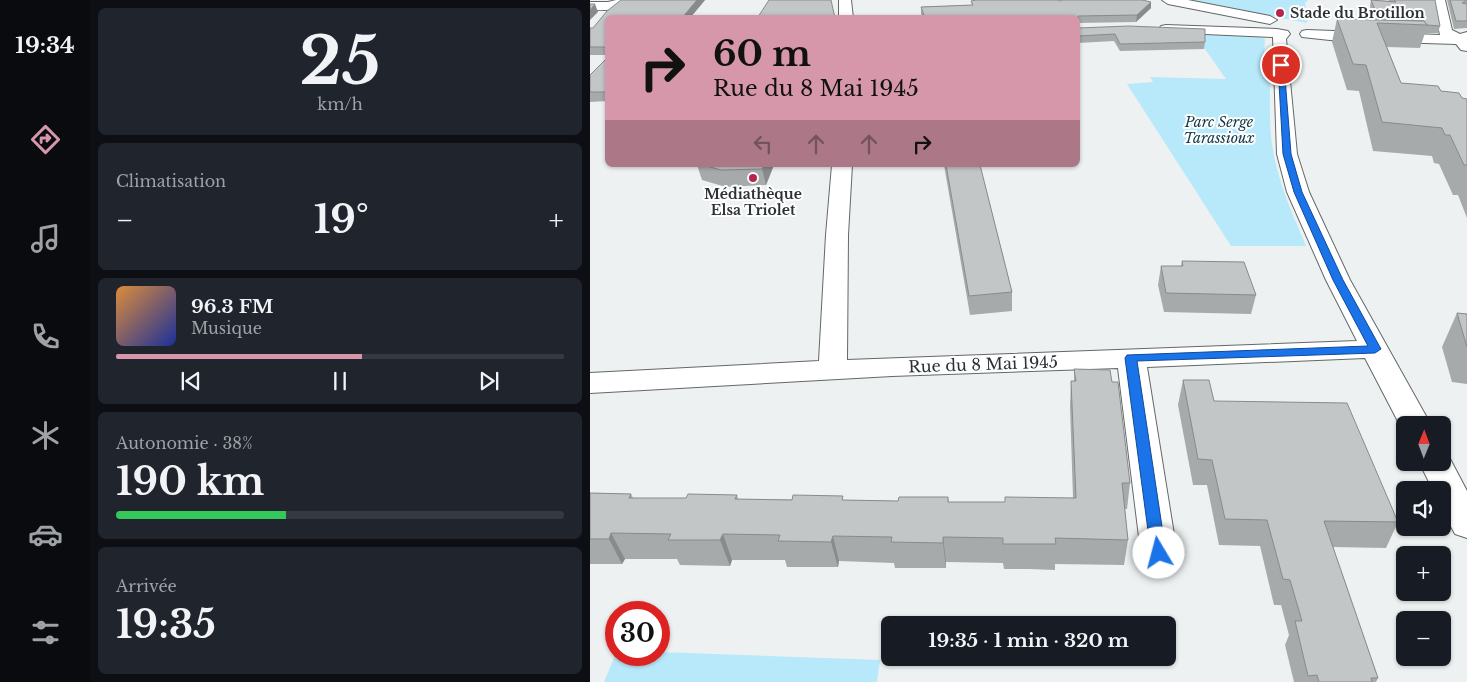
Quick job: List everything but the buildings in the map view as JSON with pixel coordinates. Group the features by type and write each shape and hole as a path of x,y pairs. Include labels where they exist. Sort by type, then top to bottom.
{"street":[{"path":"845,0 846,15"},
{"path":"1168,0 1265,19 1284,27 1330,36 1465,42"},
{"path":"1439,0 1445,32 1465,42"},
{"path":"590,6 618,3"},
{"path":"605,15 618,3"},
{"path":"598,22 605,15"},
{"path":"1154,28 1284,27"},
{"path":"1284,27 1279,39 1287,154 1298,192 1338,280 1410,416"},
{"path":"833,371 837,235 842,167"},
{"name":"Rue du 8 Mai 1945","path":"590,383 1131,358 1375,349"},
{"path":"1131,358 1159,553"},
{"path":"1440,471 1467,524"}],"green space":[{"name":"Stade du Brotillon","path":"1186,0 1308,0 1305,3 1307,23"},
{"name":"Parc Serge Tarassioux","path":"1198,33 1256,35 1265,39 1264,55 1270,55 1270,123 1274,157 1286,196 1306,246 1231,246 1127,84 1153,82 1150,77 1226,79 1200,42"},
{"path":"670,652 880,660 877,682 604,682 611,666 670,666"}],"place":[{"name":"Stade du Brotillon","path":"1280,13"},
{"name":"Médiathèque Elsa Triolet","path":"753,178"}],"route":[{"path":"1159,553 1131,358 1375,349 1338,280 1298,192 1287,154 1281,65"}]}
